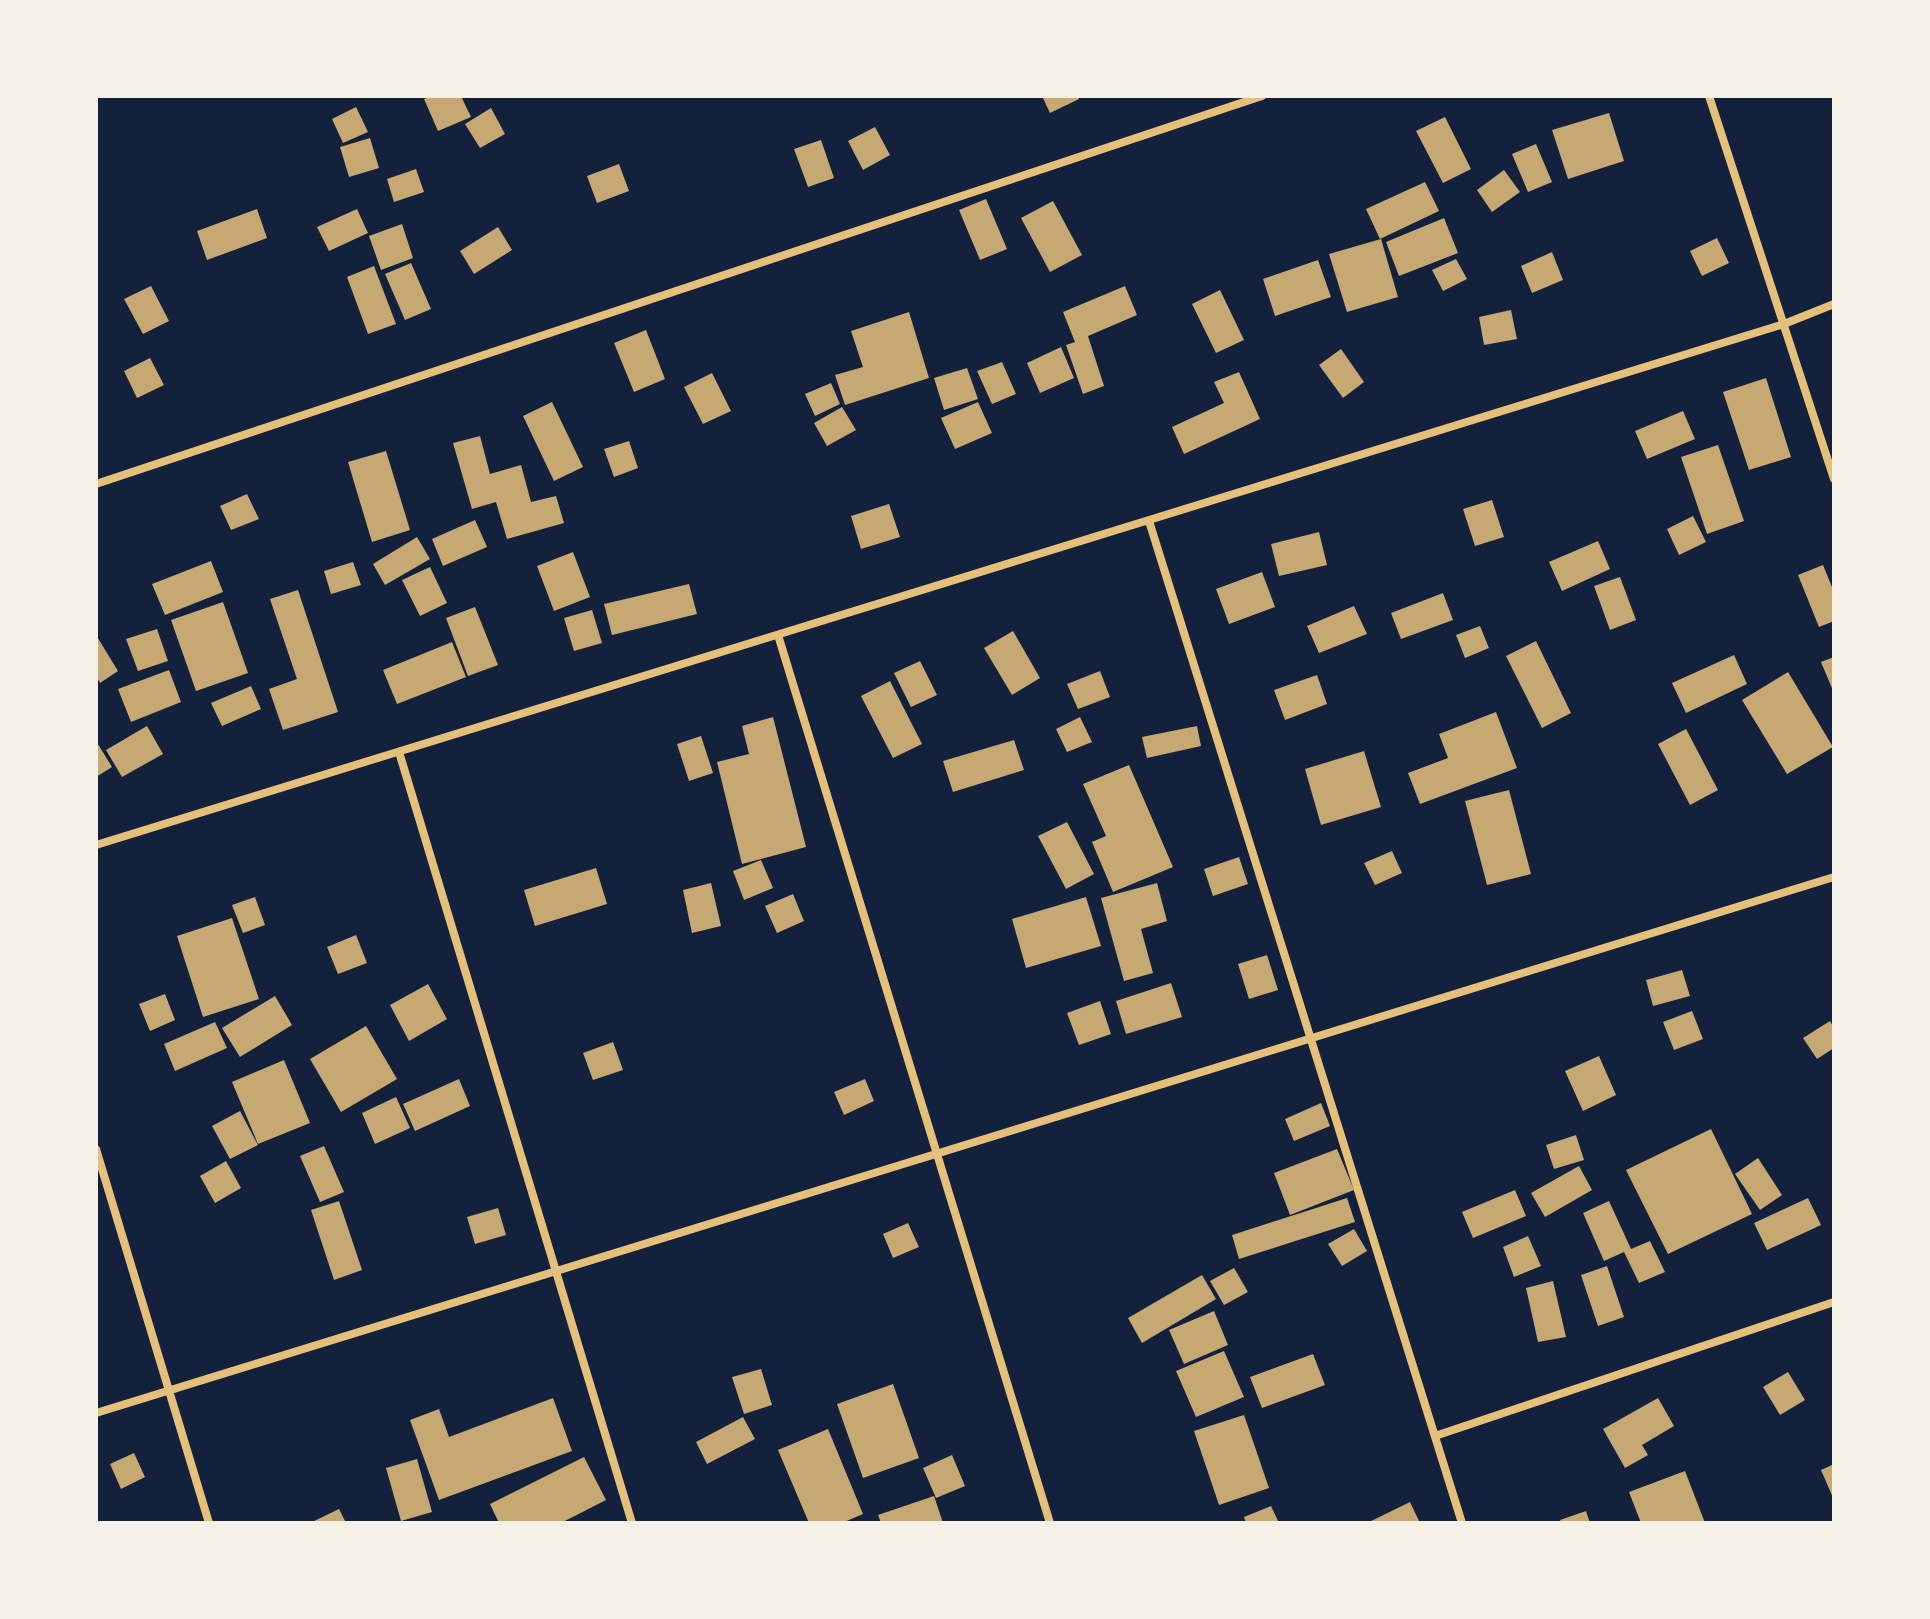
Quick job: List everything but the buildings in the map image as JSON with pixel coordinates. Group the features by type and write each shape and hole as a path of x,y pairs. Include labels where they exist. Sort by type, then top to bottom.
{"street":[{"path":"96,484 1262,96"},
{"path":"1709,96 1834,479"},
{"path":"96,845 1784,324 1834,304"},
{"path":"1149,521 1462,1523"},
{"path":"778,635 1050,1523"},
{"path":"399,752 632,1523"},
{"path":"96,1413 1834,877"},
{"path":"96,1149 209,1523"},
{"path":"1435,1436 1834,1302"}]}
